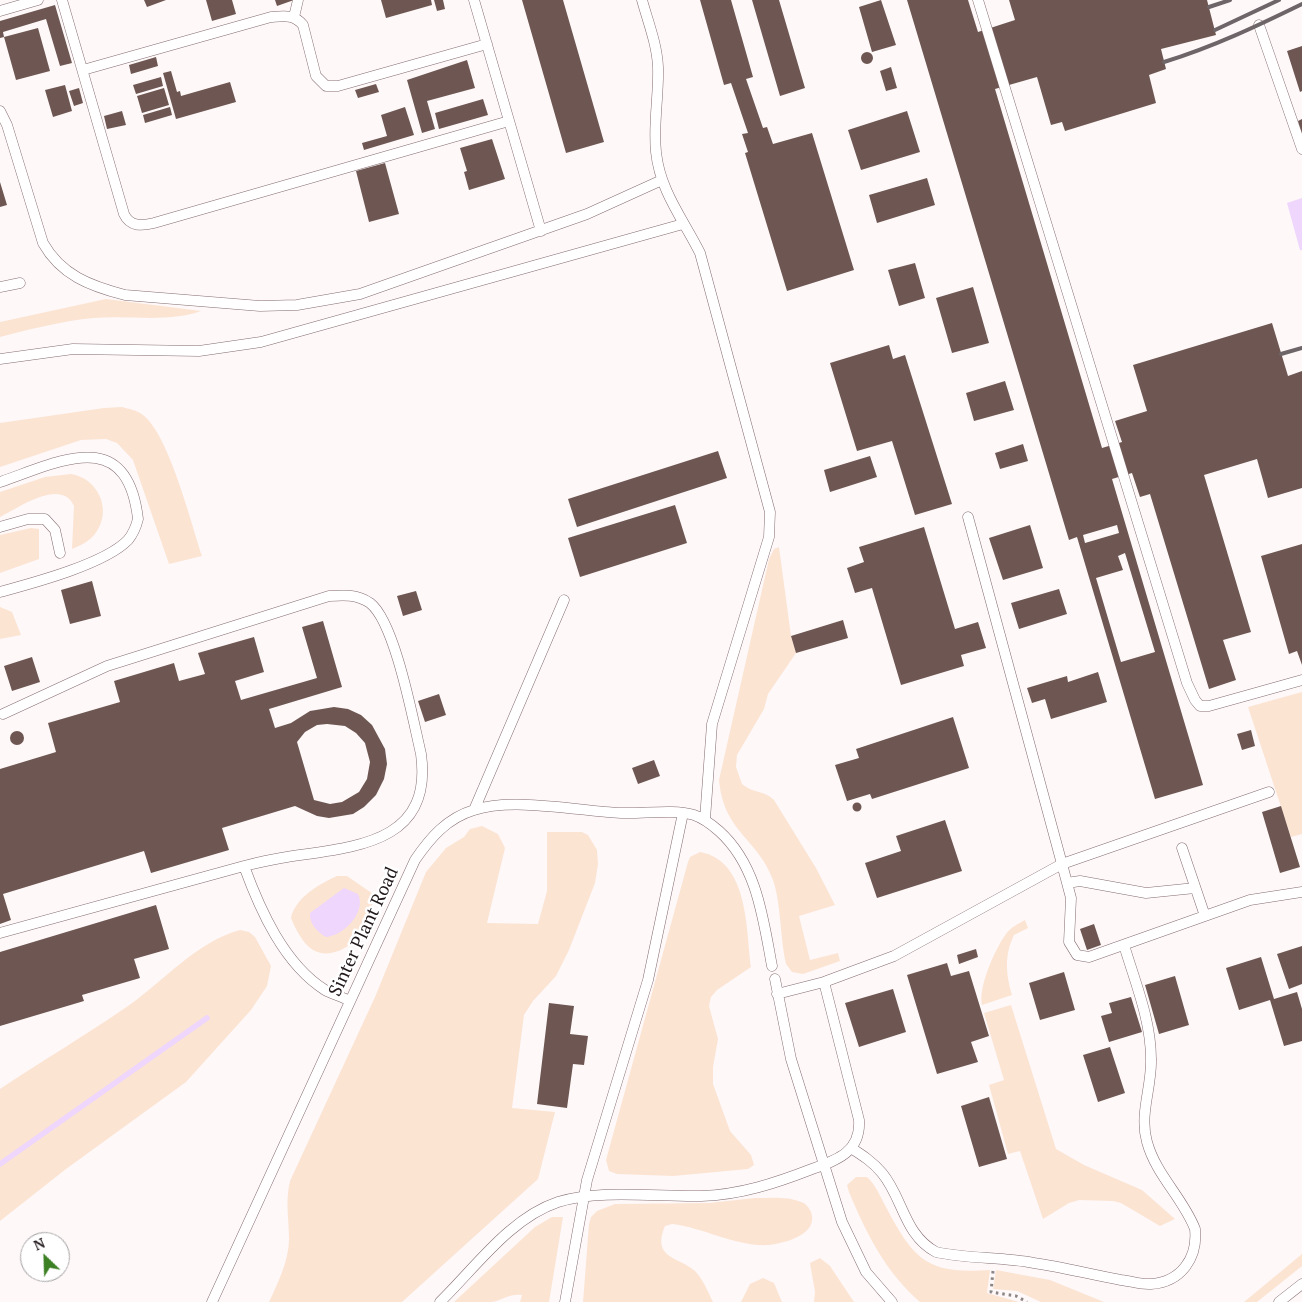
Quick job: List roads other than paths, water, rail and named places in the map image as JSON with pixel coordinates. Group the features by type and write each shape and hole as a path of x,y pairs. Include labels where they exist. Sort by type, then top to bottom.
{"lane":[{"path":"0,11 38,0"},
{"path":"62,0 124,214 128,220 142,226 510,121"},
{"path":"294,17 298,0"},
{"path":"474,0 541,231"},
{"path":"642,0 657,55 656,152 662,180 671,204 700,254 770,512 768,537 712,724 705,819 729,840 744,859 758,900 772,966"},
{"path":"978,0 1184,674 1195,700 1200,706 1209,706 1302,680"},
{"path":"82,70 271,17 288,15 294,17 303,25 316,76 326,86 338,86 487,44"},
{"path":"1259,25 1298,144 1302,149"},
{"path":"0,111 7,125 43,242 50,255 56,263 78,278 104,290 125,295 231,306 296,305 360,294 587,214 662,180"},
{"path":"0,359 73,349 199,351 254,344 683,224"},
{"path":"0,288 20,283"},
{"path":"0,482 71,458 85,456 100,459 110,463 119,470 128,483 138,519 129,539 95,560 0,592"},
{"path":"968,517 1067,883 1072,910 1069,942 1073,951 1082,957 1088,957 1250,900 1302,892"},
{"path":"0,527 28,519 45,519 55,530 60,553"},
{"path":"0,933 244,866 282,858 341,850 374,841 400,823 419,798 424,771 422,754 391,638 383,618 367,601 348,595 329,596 301,604 107,666 3,714"},
{"path":"474,810 564,600"},
{"path":"777,994 824,982 894,956 1062,864 1269,792"},
{"name":"Sinter Plant Road","path":"212,1302 415,860 437,831 454,819 474,810 496,805 621,813 684,813 705,819"},
{"path":"565,1302 583,1197 648,980 684,813"},
{"path":"1182,848 1205,916"},
{"path":"244,866 264,914 293,960 309,977 326,990 350,1001"},
{"path":"1067,883 1080,881 1146,893 1195,888"},
{"path":"851,1148 882,1173 913,1233 924,1246 936,1252 950,1255 1034,1262 1094,1275 1151,1284 1166,1281 1183,1271 1194,1252 1196,1241 1192,1222 1156,1165 1147,1142 1144,1121 1152,1060 1150,1034 1124,945"},
{"path":"774,980 791,1059 842,1222 854,1252 866,1272 892,1302"},
{"path":"440,1302 518,1225 538,1211 558,1202 583,1197 704,1196 731,1192 772,1184 824,1165 843,1155 851,1148 858,1136 859,1120 824,982"},
{"path":"1279,1302 1302,1284"}],"waterway":[{"path":"0,1164 207,1018"}],"railway":[{"path":"1209,7 1230,0"},
{"path":"1215,30 1279,0"},
{"path":"1164,62 1217,43 1302,4"},
{"path":"1281,354 1302,348"}]}
